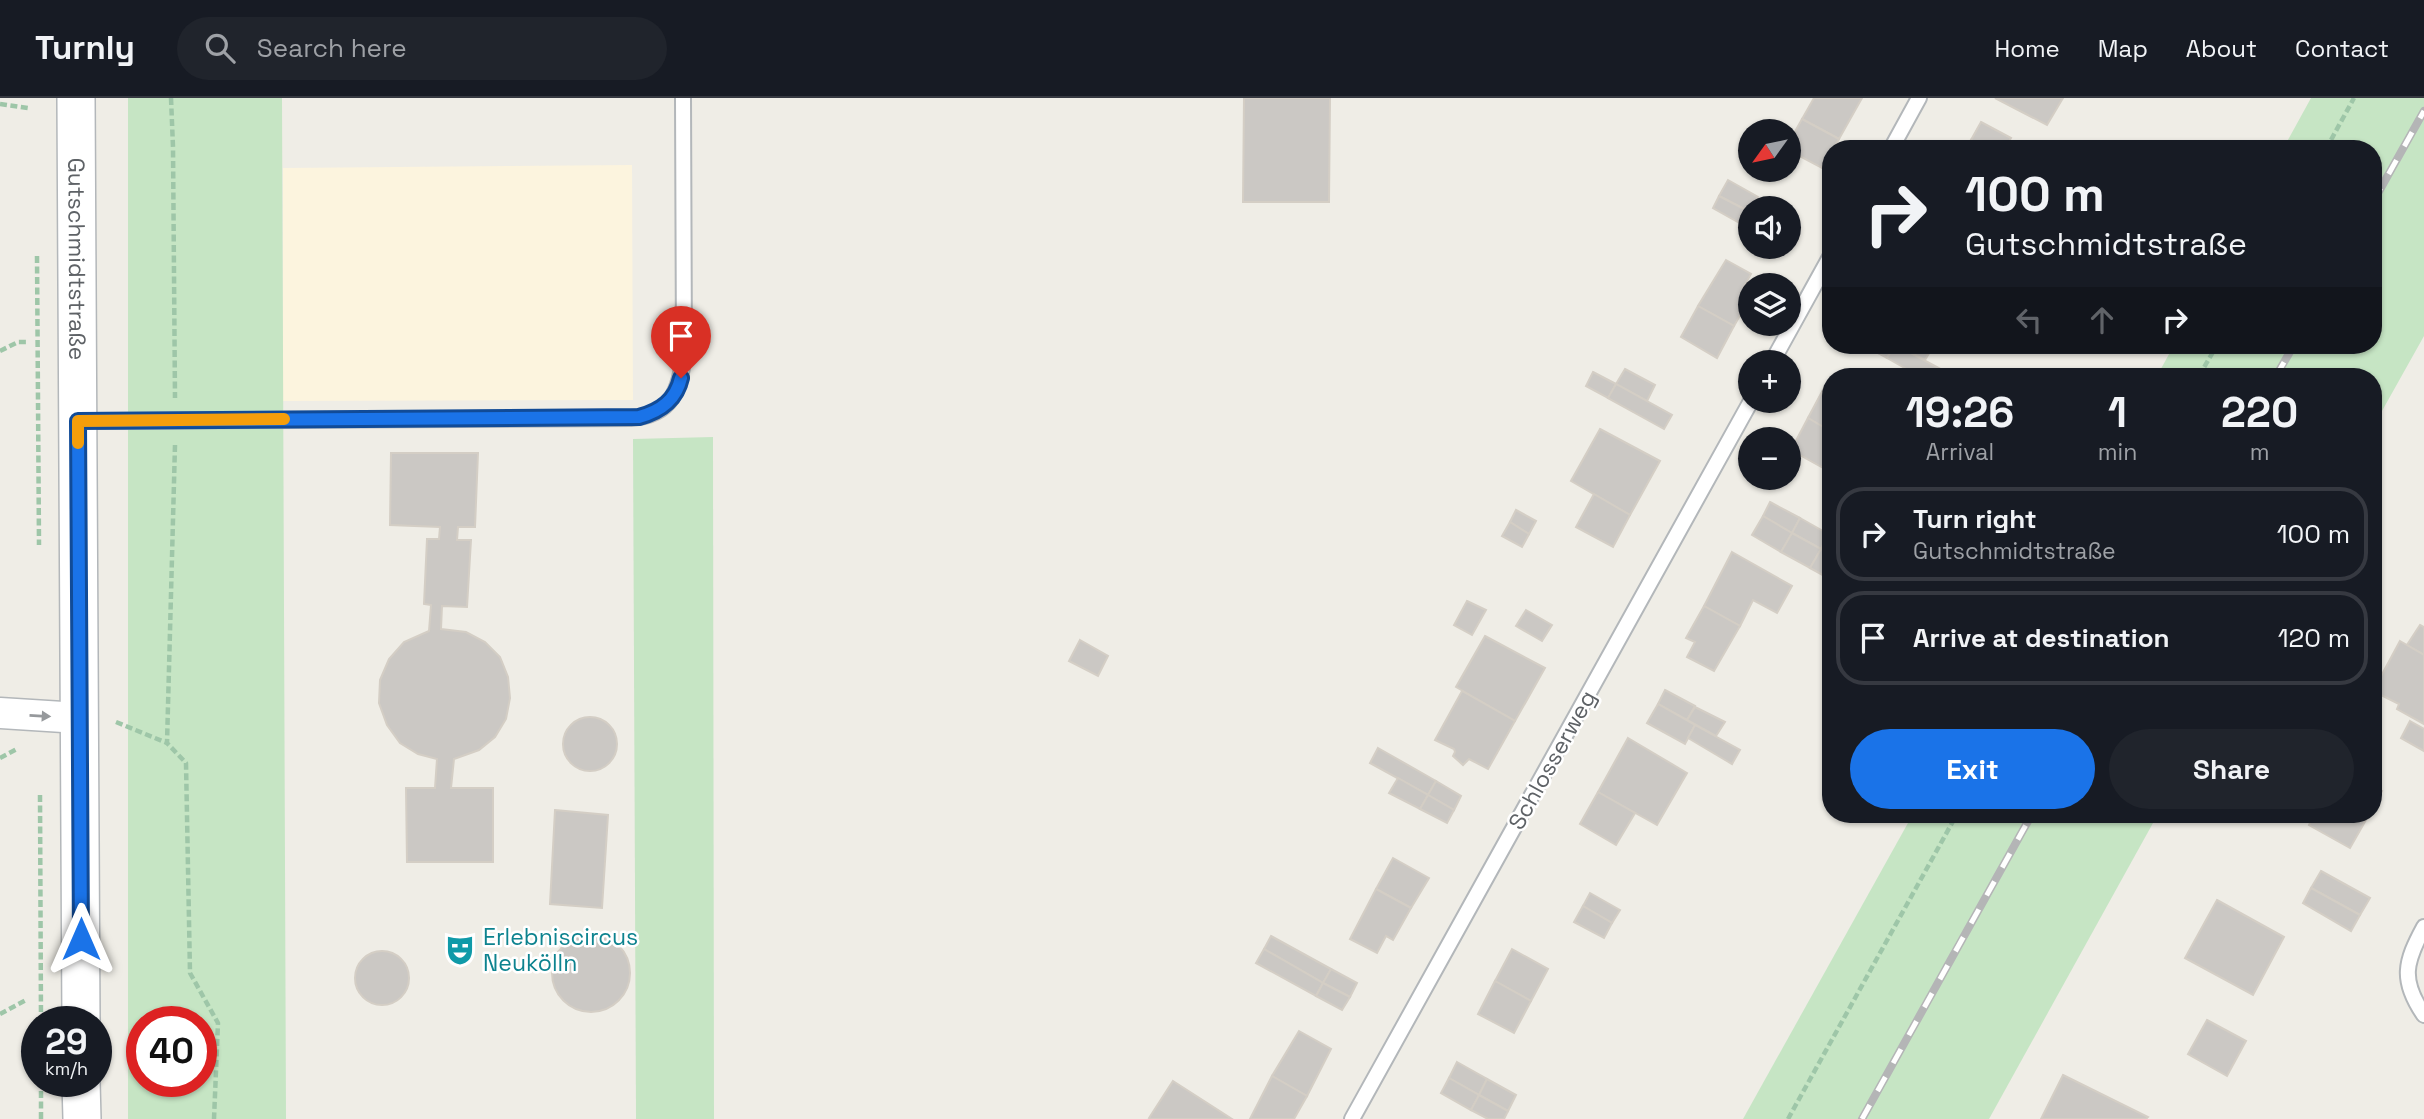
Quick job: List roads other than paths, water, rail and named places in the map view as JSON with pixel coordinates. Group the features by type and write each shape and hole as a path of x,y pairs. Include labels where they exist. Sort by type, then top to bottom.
{"street":[{"name":"Gutschmidtstraße","path":"76,98 81,1006"},
{"path":"0,713 79,718"},
{"path":"81,1097 82,1119"}],"lane":[{"path":"78,421 631,418 661,409 678,390 684,354 683,98"},
{"path":"1896,140 1919,98"},
{"path":"1779,350 1822,271"},
{"name":"Schlosserweg","path":"1352,1119 1744,413"},
{"path":"2424,927 2410,953 2407,982 2424,1015"}],"railway":[{"path":"2382,186 2424,111"},
{"path":"2281,368 2289,354"},
{"path":"1862,1119 2027,823"}],"place":[{"name":"Erlebniscircus Neukölln","path":"460,950"}]}
